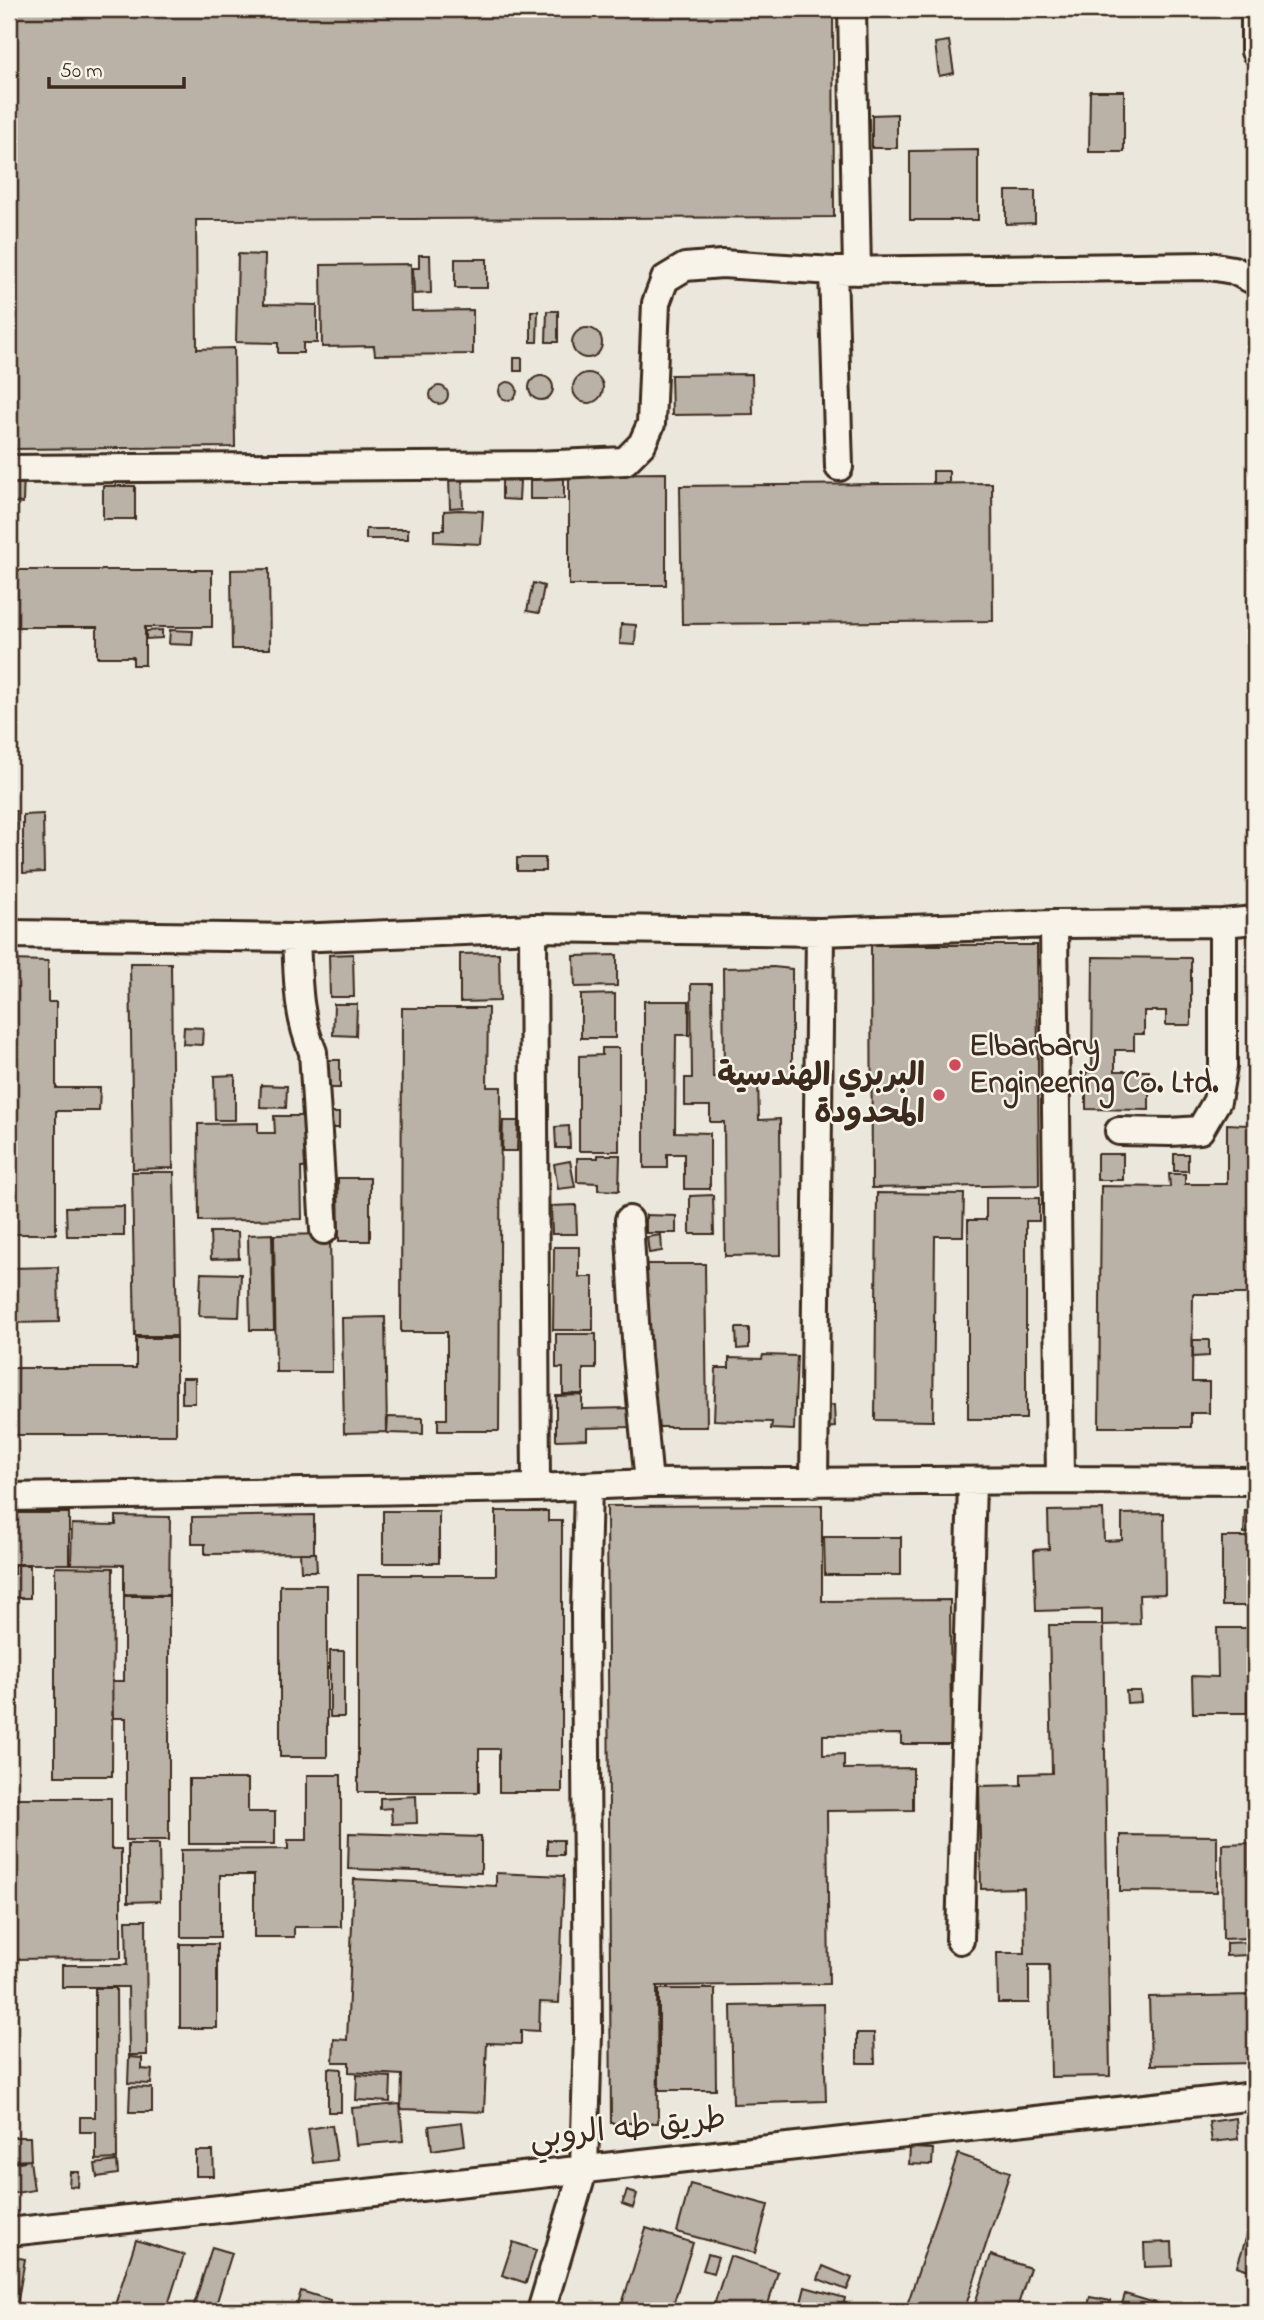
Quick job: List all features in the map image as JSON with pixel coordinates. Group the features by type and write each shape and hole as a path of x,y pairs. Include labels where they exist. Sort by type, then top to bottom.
{"street":[{"path":"839,467 852,9"},
{"path":"1255,9 1255,51"},
{"path":"9,469 536,465 625,461 642,444 651,424 656,303 665,279 685,267 722,264 845,271 1210,266 1233,270 1255,281"},
{"path":"9,934 296,938 533,928 820,932 1054,924 1223,923 1255,920"},
{"path":"1119,1131 1200,1130 1217,1101 1224,1041 1223,923"},
{"path":"1054,924 1060,1480"},
{"path":"533,928 536,1488"},
{"path":"814,1483 820,932"},
{"path":"296,938 299,1009 304,1032 313,1052 324,1230"},
{"path":"629,1220 637,1356 649,1483"},
{"path":"960,1940 972,1481"},
{"path":"9,1497 536,1488 649,1483 1255,1481"},
{"path":"541,2311 584,2168 589,2033 585,1614 588,1486"},
{"name":"طريق طه الروبي","path":"9,2232 1255,2096"}],"building":[{"path":"9,9 833,9 834,217 196,220 197,349 234,348 235,447 9,449 9,369 15,369 14,297 9,297"},
{"path":"949,41 954,73 939,76 935,43"},
{"path":"1090,91 1124,91 1124,152 1089,152"},
{"path":"897,114 897,148 872,148 872,115"},
{"path":"978,150 978,220 910,220 910,151"},
{"path":"1006,191 1035,191 1035,223 1006,224"},
{"path":"238,254 265,255 264,304 317,305 317,343 303,343 303,353 278,353 278,343 236,342"},
{"path":"419,255 430,255 431,293 414,294 413,268 419,268"},
{"path":"455,259 487,259 487,288 455,288"},
{"path":"411,264 412,311 473,310 473,354 375,355 374,346 322,347 321,265"},
{"path":"531,311 538,311 537,342 531,342"},
{"path":"547,311 558,311 558,342 546,342"},
{"path":"587,328 598,332 602,343 598,354 587,358 576,354 572,343 576,332"},
{"path":"514,358 522,358 522,371 514,371"},
{"path":"588,373 599,377 603,388 599,399 588,403 577,399 573,388 577,377"},
{"path":"752,374 753,414 672,415 671,375"},
{"path":"541,376 549,380 553,388 549,396 541,400 533,396 529,388 533,380"},
{"path":"508,382 514,385 517,391 514,397 508,400 502,397 499,391 502,385"},
{"path":"439,386 445,389 448,395 445,401 439,404 433,401 430,395 433,389"},
{"path":"9,470 24,471 23,503 9,502"},
{"path":"933,471 949,471 949,483 933,483"},
{"path":"666,473 666,585 569,585 569,474"},
{"path":"564,475 564,499 530,499 530,476"},
{"path":"462,477 463,507 450,508 449,478"},
{"path":"502,480 520,481 519,500 502,499"},
{"path":"992,483 993,621 682,624 680,486"},
{"path":"103,486 135,486 135,519 103,519"},
{"path":"444,511 483,511 481,544 434,542 434,530 444,530"},
{"path":"366,529 408,529 408,539 366,539"},
{"path":"269,569 270,649 232,649 231,570"},
{"path":"9,570 212,570 212,627 145,627 145,665 133,665 133,657 97,657 97,627 9,627"},
{"path":"533,583 544,586 539,613 527,611"},
{"path":"621,624 636,625 635,645 620,644"},
{"path":"162,630 162,638 146,639 146,631"},
{"path":"170,630 193,631 192,645 169,644"},
{"path":"9,811 16,811 16,832 9,832"},
{"path":"43,814 44,872 23,873 23,815"},
{"path":"517,858 545,858 545,871 517,871"},
{"name":"Elbarbary Engineering Co. Ltd.","path":"871,945 1037,945 1039,1185 872,1188"},
{"path":"499,953 500,1001 460,1002 460,954"},
{"path":"353,954 354,997 330,997 329,955"},
{"path":"617,955 617,986 575,987 574,956"},
{"path":"1093,957 1191,958 1191,1025 1166,1025 1166,1011 1144,1011 1144,1034 1134,1034 1134,1050 1115,1050 1115,1071 1149,1071 1149,1110 1086,1109 1086,1072 1092,1072"},
{"path":"9,960 48,961 48,1002 56,1002 56,1088 100,1088 99,1111 56,1111 56,1234 11,1234"},
{"path":"130,963 171,963 173,1168 133,1169"},
{"path":"723,968 792,969 792,1078 758,1078 759,1120 780,1119 781,1255 725,1256 724,1122 710,1122 710,1106 685,1106 685,1078 692,1078 691,984 712,984 713,1077 724,1077"},
{"path":"615,994 615,1038 581,1038 581,995"},
{"path":"644,1001 689,1001 689,1035 676,1035 675,1132 710,1133 710,1189 684,1189 684,1154 667,1154 667,1168 644,1168"},
{"path":"334,1004 357,1004 356,1036 333,1035"},
{"path":"1248,1006 1255,1006 1255,1276 1249,1276 1249,1294 1193,1294 1192,1382 1209,1382 1209,1413 1191,1413 1191,1427 1099,1427 1101,1186 1170,1187 1169,1174 1185,1174 1185,1184 1227,1184 1227,1124 1248,1125"},
{"path":"402,1008 488,1008 487,1087 501,1087 499,1431 438,1431 438,1419 447,1419 447,1332 401,1332"},
{"path":"184,1027 203,1028 202,1045 183,1044"},
{"path":"602,1048 619,1048 619,1151 579,1151 579,1056 602,1055"},
{"path":"325,1060 340,1060 340,1088 325,1088"},
{"path":"235,1075 235,1120 215,1120 214,1076"},
{"path":"261,1085 287,1086 286,1108 260,1107"},
{"path":"327,1113 339,1113 339,1128 327,1128"},
{"path":"274,1116 314,1116 314,1167 301,1168 302,1219 199,1221 198,1124 258,1123 258,1133 275,1133"},
{"path":"503,1121 518,1121 517,1151 502,1151"},
{"path":"569,1126 570,1148 556,1148 555,1127"},
{"path":"1097,1154 1123,1154 1123,1180 1097,1180"},
{"path":"1174,1154 1188,1154 1188,1171 1174,1171"},
{"path":"598,1155 620,1155 619,1191 598,1190 598,1183 577,1182 577,1158 598,1158"},
{"path":"570,1161 575,1187 558,1189 554,1164"},
{"path":"132,1172 174,1172 177,1336 135,1336"},
{"path":"338,1178 370,1178 370,1241 339,1241"},
{"path":"877,1193 964,1194 963,1236 935,1236 933,1421 875,1420"},
{"path":"713,1195 714,1234 690,1234 690,1196"},
{"path":"986,1198 1039,1198 1039,1221 1026,1221 1026,1419 968,1419 968,1220 986,1220"},
{"path":"576,1205 577,1234 552,1234 551,1206"},
{"path":"124,1206 124,1236 67,1236 66,1207"},
{"path":"646,1215 676,1216 676,1233 646,1233"},
{"path":"210,1232 238,1232 239,1258 211,1259"},
{"path":"272,1234 274,1330 250,1330 248,1235"},
{"path":"330,1234 332,1372 276,1372 274,1235"},
{"path":"661,1235 662,1251 649,1253 647,1237"},
{"path":"554,1247 579,1247 579,1277 593,1277 593,1330 553,1330"},
{"path":"646,1264 705,1264 707,1427 647,1427"},
{"path":"58,1267 59,1322 12,1323 11,1268"},
{"path":"201,1273 241,1274 239,1317 199,1316"},
{"path":"385,1317 387,1432 344,1433 342,1318"},
{"path":"736,1328 749,1328 749,1348 737,1349"},
{"path":"556,1334 596,1334 596,1369 583,1369 583,1394 563,1394 563,1368 556,1368"},
{"path":"136,1338 176,1338 176,1435 13,1435 12,1368 136,1368"},
{"path":"1193,1340 1209,1340 1209,1356 1193,1357"},
{"path":"763,1355 797,1356 794,1430 771,1429 772,1422 714,1420 716,1368 729,1368 729,1358 762,1359"},
{"path":"182,1378 195,1378 195,1403 182,1403"},
{"path":"582,1395 582,1409 629,1408 629,1427 587,1428 587,1439 556,1440 556,1396"},
{"path":"834,1405 835,1427 823,1428 823,1406"},
{"path":"388,1417 423,1418 423,1434 387,1433"},
{"path":"822,1505 822,1601 950,1600 951,1744 901,1744 901,1734 823,1735 823,1755 844,1754 844,1769 913,1768 913,1810 827,1811 829,1984 657,1986 658,2123 611,2123 607,1506"},
{"path":"1103,1510 1104,1541 1122,1540 1122,1514 1164,1513 1165,1594 1139,1595 1140,1624 1102,1625 1102,1609 1036,1611 1034,1550 1049,1549 1048,1511"},
{"path":"1245,1510 1255,1511 1255,1533 1244,1533"},
{"path":"383,1511 439,1511 439,1563 383,1563"},
{"path":"496,1511 548,1511 548,1521 562,1521 562,1792 499,1792 499,1749 479,1749 479,1792 358,1792 358,1575 496,1575"},
{"path":"9,1513 69,1513 69,1564 9,1564"},
{"path":"314,1515 314,1553 205,1554 205,1544 192,1544 192,1517"},
{"path":"116,1516 170,1517 169,1595 124,1594 124,1565 71,1564 72,1524 116,1525"},
{"path":"824,1537 901,1537 901,1575 825,1575"},
{"path":"1222,1537 1255,1537 1255,1606 1222,1606"},
{"path":"300,1553 316,1553 317,1571 301,1571"},
{"path":"14,1565 30,1565 30,1598 9,1598 9,1574 14,1574"},
{"path":"55,1567 113,1568 112,1776 55,1776"},
{"path":"280,1585 327,1585 327,1757 280,1757"},
{"path":"124,1596 169,1596 169,1840 126,1840 126,1718 113,1718 112,1681 124,1681"},
{"path":"1049,1625 1103,1625 1110,2076 1051,2077 1049,1965 1029,1965 1029,2003 998,2003 997,1953 1025,1953 1024,1888 981,1889 979,1786 1021,1785 1021,1774 1052,1773"},
{"path":"1217,1628 1247,1628 1247,1713 1193,1713 1192,1676 1218,1677"},
{"path":"330,1651 344,1651 344,1717 330,1717"},
{"path":"1126,1691 1140,1691 1141,1702 1127,1703"},
{"path":"307,1775 341,1775 341,1927 294,1927 294,1937 254,1937 254,1875 220,1875 220,1937 181,1937 181,1850 288,1849 288,1840 307,1840"},
{"path":"189,1779 248,1779 248,1812 275,1812 275,1844 189,1844"},
{"path":"416,1796 417,1823 392,1824 391,1808 380,1809 380,1798"},
{"path":"9,1798 111,1798 111,1849 121,1849 121,1958 9,1959"},
{"path":"349,1833 481,1837 481,1873 348,1869"},
{"path":"1120,1835 1217,1836 1217,1892 1120,1891"},
{"path":"547,1840 563,1840 563,1855 547,1855"},
{"path":"1249,1843 1249,1866 1255,1866 1255,1907 1248,1907 1249,1938 1223,1939 1222,1844"},
{"path":"128,1844 159,1844 160,1901 128,1902"},
{"path":"496,1873 564,1876 559,2003 540,2002 539,2031 521,2030 521,2044 487,2043 484,2112 401,2109 402,2075 349,2072 349,2062 333,2062 334,2039 347,2040 354,1879 496,1886"},
{"path":"126,1920 146,1920 147,2055 129,2055 128,1987 62,1987 62,1965 127,1965"},
{"path":"1249,1942 1249,1955 1226,1956 1226,1943"},
{"path":"180,1944 217,1944 217,2028 180,2028"},
{"path":"95,1988 116,1988 117,2159 96,2160 96,2132 80,2132 80,2117 95,2117"},
{"path":"659,1989 715,1989 716,2090 659,2090"},
{"path":"1255,1995 1255,2063 1151,2065 1149,1997"},
{"path":"823,2004 826,2101 733,2104 731,2006"},
{"path":"857,2033 874,2033 875,2063 857,2063"},
{"path":"129,2057 142,2058 142,2069 152,2070 151,2084 128,2083"},
{"path":"328,2068 341,2069 341,2112 328,2112"},
{"path":"357,2075 391,2077 390,2102 356,2100"},
{"path":"130,2087 152,2088 152,2112 129,2112"},
{"path":"400,2104 403,2141 356,2145 352,2108"},
{"path":"1255,2117 1255,2135 1251,2136 1248,2118"},
{"path":"1236,2118 1238,2139 1212,2142 1209,2122"},
{"path":"462,2122 465,2145 432,2150 429,2126"},
{"path":"332,2125 337,2160 313,2163 308,2129"},
{"path":"9,2137 30,2137 31,2160 9,2161"},
{"path":"910,2148 933,2149 932,2165 909,2164"},
{"path":"196,2151 213,2151 214,2176 196,2176"},
{"path":"958,2154 1010,2172 964,2311 905,2311"},
{"path":"30,2160 34,2190 9,2194 9,2164"},
{"path":"117,2161 118,2174 97,2177 95,2164"},
{"path":"70,2172 79,2172 78,2187 69,2186"},
{"path":"690,2184 768,2205 755,2253 677,2232"},
{"path":"627,2191 637,2194 633,2208 622,2204"},
{"path":"1255,2211 1255,2272 1237,2266"},
{"path":"646,2228 693,2243 671,2311 644,2311 622,2304"},
{"path":"136,2240 184,2255 166,2311 113,2311"},
{"path":"513,2242 536,2250 526,2283 502,2275"},
{"path":"1172,2242 1173,2266 1145,2267 1144,2243"},
{"path":"212,2247 232,2253 214,2311 192,2311"},
{"path":"708,2254 718,2257 713,2273 703,2270"},
{"path":"991,2255 1030,2268 1016,2311 979,2311 981,2305 975,2303"},
{"path":"9,2256 25,2259 16,2311 9,2311"},
{"path":"730,2256 778,2272 766,2311 712,2311"},
{"path":"823,2266 852,2278 847,2290 818,2279"},
{"path":"805,2287 845,2298 842,2311 799,2311"},
{"path":"301,2291 330,2300 330,2304 343,2308 342,2311 295,2311"},
{"path":"1125,2294 1182,2311 1120,2311"},
{"path":"1090,2297 1111,2301 1109,2311 1087,2311"}],"place":[{"name":"Elbarbary Engineering Co. Ltd.","path":"955,1065"},
{"name":"البربري الهندسية المحدودة","path":"939,1095"}]}
